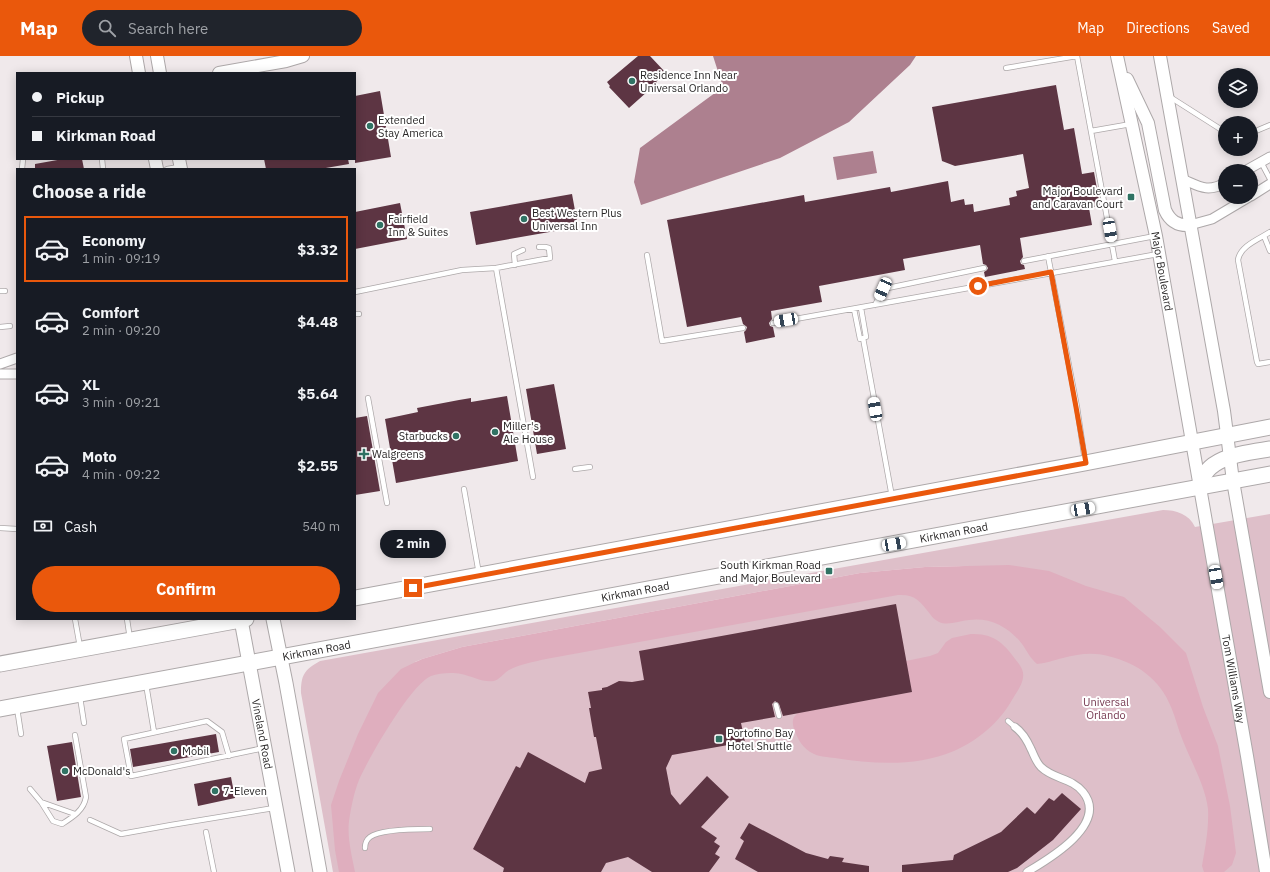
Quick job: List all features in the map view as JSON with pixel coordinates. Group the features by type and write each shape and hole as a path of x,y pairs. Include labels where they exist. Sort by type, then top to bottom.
{"main road":[{"path":"356,598 1086,463 1270,427"},
{"path":"1200,487 1204,475 1209,468 1218,462 1229,458 1270,449"},
{"name":"Kirkman Road","path":"0,709 1270,474"},
{"path":"0,664 238,620"},
{"name":"Vineland Road","path":"243,620 249,663 288,872"},
{"path":"273,620 320,872"}],"street":[{"path":"136,56 139,72"},
{"path":"157,56 160,72"},
{"path":"225,72 286,61 303,56"},
{"path":"1160,56 1228,435 1229,458 1270,692"},
{"path":"1118,58 1148,123 1165,210 1169,218 1175,223 1190,225 1212,219 1237,204"},
{"name":"Major Boulevard","path":"1118,58 1160,254 1200,487"},
{"path":"1257,164 1270,157"},
{"path":"1182,178 1206,189 1218,186"},
{"path":"1258,191 1270,184"},
{"path":"0,364 16,358"},
{"path":"0,374 16,374"},
{"name":"Tom Williams Way","path":"1200,487 1266,872"},
{"path":"1015,727 1024,735 1042,768 1053,775 1078,786 1084,792 1088,800 1089,809 1084,826 1071,842 1027,872"}],"lane":[{"path":"1006,68 1077,56 1115,261"},
{"path":"1167,95 1218,128"},
{"path":"1091,131 1132,124"},
{"path":"1258,131 1270,125"},
{"path":"1260,162 1270,179"},
{"path":"170,168 180,165"},
{"path":"1270,232 1244,248 1240,253 1238,260 1256,362 1258,364 1270,362"},
{"path":"1024,261 1156,236"},
{"path":"1264,236 1270,251"},
{"path":"356,292 462,270 496,268 550,258 549,248 545,246 539,247"},
{"path":"515,265 514,254 523,250"},
{"path":"773,323 1051,272 1160,254"},
{"path":"647,255 662,341 743,328"},
{"path":"1048,256 1086,463"},
{"path":"496,268 533,477"},
{"path":"875,305 883,289 984,268"},
{"path":"861,308 863,338 892,499"},
{"path":"854,309 863,338"},
{"path":"0,328 10,326"},
{"path":"368,398 387,503"},
{"path":"575,469 590,467"},
{"path":"464,489 479,575"},
{"path":"0,528 16,528"},
{"path":"75,620 80,649"},
{"path":"127,620 130,640"},
{"path":"145,682 154,732"},
{"path":"80,694 84,723"},
{"path":"776,705 779,716"},
{"path":"16,706 21,734"},
{"path":"230,756 222,732 208,721 124,739 131,776 230,756 265,748"},
{"path":"1008,721 1015,727"},
{"path":"30,789 41,802 53,821 62,824 85,805 86,796 75,735"},
{"path":"41,802 75,814"},
{"path":"90,820 121,834 276,808"},
{"path":"365,848 366,842 371,837 378,834 396,830 430,829"},
{"path":"206,832 214,872"}],"green space":[{"name":"Universal Orlando","path":"1163,510 1173,511 1186,516 1195,527 1270,514 1270,872 333,872 301,693 304,674 310,667 320,661","holes":["965,566 415,662 462,647 860,573 925,567"]}],"shaded area":[{"path":"713,56 916,56 910,65 849,122 780,158 641,205 634,182 640,148 723,87"},
{"path":"873,151 877,173 837,180 833,157"},
{"path":"1009,565 1049,571 1086,586 1124,597 1160,627 1186,653 1203,707 1218,746 1230,806 1236,853 1232,865 1224,872 1204,872 1202,866 1208,824 1208,809 1204,791 1181,737 1173,711 1161,688 1154,680 1129,663 1097,654 1074,655 1037,664 1030,657 1017,638 998,624 977,619 942,623 934,618 917,599 909,596 898,595 527,663 507,671 494,681 486,681 454,673 431,676 423,682 402,707 380,740 359,780 349,821 350,847 355,872 339,872 335,850 331,805 339,781 358,734 378,693 401,669 422,659 462,647 860,573 925,567"},
{"path":"971,634 980,634 993,638 1004,646 1022,669 1023,678 1020,687 1001,716 987,730 963,747 925,760 880,763 819,756 807,750 799,740 794,729 793,722 798,713 912,692 906,661 938,653 946,642 952,638"}],"building":[{"name":"Residence Inn Near Universal Orlando","path":"638,56 650,56 666,73 629,108 609,87 610,86 607,82"},
{"path":"1056,85 1064,130 1074,128 1082,174 1094,172 1100,206 1089,208 1092,225 1020,238 1023,257 1020,261 1021,264 1024,265 1025,269 985,277 984,272 988,268 983,264 980,245 903,259 905,270 819,286 822,302 771,311 772,319 769,323 770,326 773,327 775,337 746,343 744,332 747,327 743,324 741,317 687,327 667,220 804,195 805,202 890,187 891,192 948,181 951,202 964,199 965,205 973,204 974,212 1010,205 1009,198 1017,196 1016,191 1029,188 1023,154 955,166 942,161 932,107"},
{"name":"Extended Stay America","path":"380,91 391,157 355,163 356,96"},
{"path":"57,160 82,160 84,168 35,168 35,164"},
{"path":"264,160 348,160 349,164 326,168 266,168"},
{"name":"Best Western Plus Universal Inn","path":"572,194 578,227 476,245 470,212"},
{"name":"Fairfield Inn & Suites","path":"400,203 407,239 356,249 356,212"},
{"path":"554,384 566,449 537,454 526,389"},
{"path":"507,396 518,461 396,483 385,419 418,412 417,408 459,400 471,398 471,402"},
{"name":"Walgreens","path":"367,416 380,491 356,495 356,418"},
{"path":"896,604 912,692 783,716 779,704 775,701 772,704 775,717 741,723 745,742 672,755 666,768 671,794 680,805 707,776 729,797 701,827 717,838 714,842 720,846 715,854 720,857 709,872 652,872 628,857 606,863 601,872 503,872 504,868 473,849 516,766 520,768 528,752 585,783 589,772 602,769 596,737 594,737 588,692 602,690 602,688 619,681 632,682 644,680 639,651"},
{"name":"Mobil","path":"216,734 219,752 133,767 130,749"},
{"name":"McDonald's","path":"72,742 81,797 57,801 47,746"},
{"name":"7-Eleven","path":"231,777 235,798 198,806 194,784"},
{"path":"1062,793 1081,809 1053,840 1017,868 1008,872 902,872 902,865 953,860 954,855 1001,832 1027,807 1035,814 1049,798 1054,801"},
{"path":"749,823 806,853 828,859 830,856 844,858 842,862 869,866 869,872 758,872 735,859 744,841 740,838"}],"place":[{"name":"Residence Inn Near Universal Orlando","path":"632,81"},
{"name":"Extended Stay America","path":"370,126"},
{"name":"Major Boulevard and Caravan Court","path":"1131,197"},
{"name":"Best Western Plus Universal Inn","path":"524,219"},
{"name":"Fairfield Inn & Suites","path":"380,225"},
{"name":"Miller's Ale House","path":"495,432"},
{"name":"Starbucks","path":"456,436"},
{"name":"Walgreens","path":"364,454"},
{"name":"South Kirkman Road and Major Boulevard","path":"829,571"},
{"name":"Portofino Bay Hotel Shuttle","path":"719,739"},
{"name":"Mobil","path":"174,751"},
{"name":"McDonald's","path":"65,771"},
{"name":"7-Eleven","path":"215,791"}],"route":[{"path":"413,588 1086,463 1051,272 978,286"}]}
